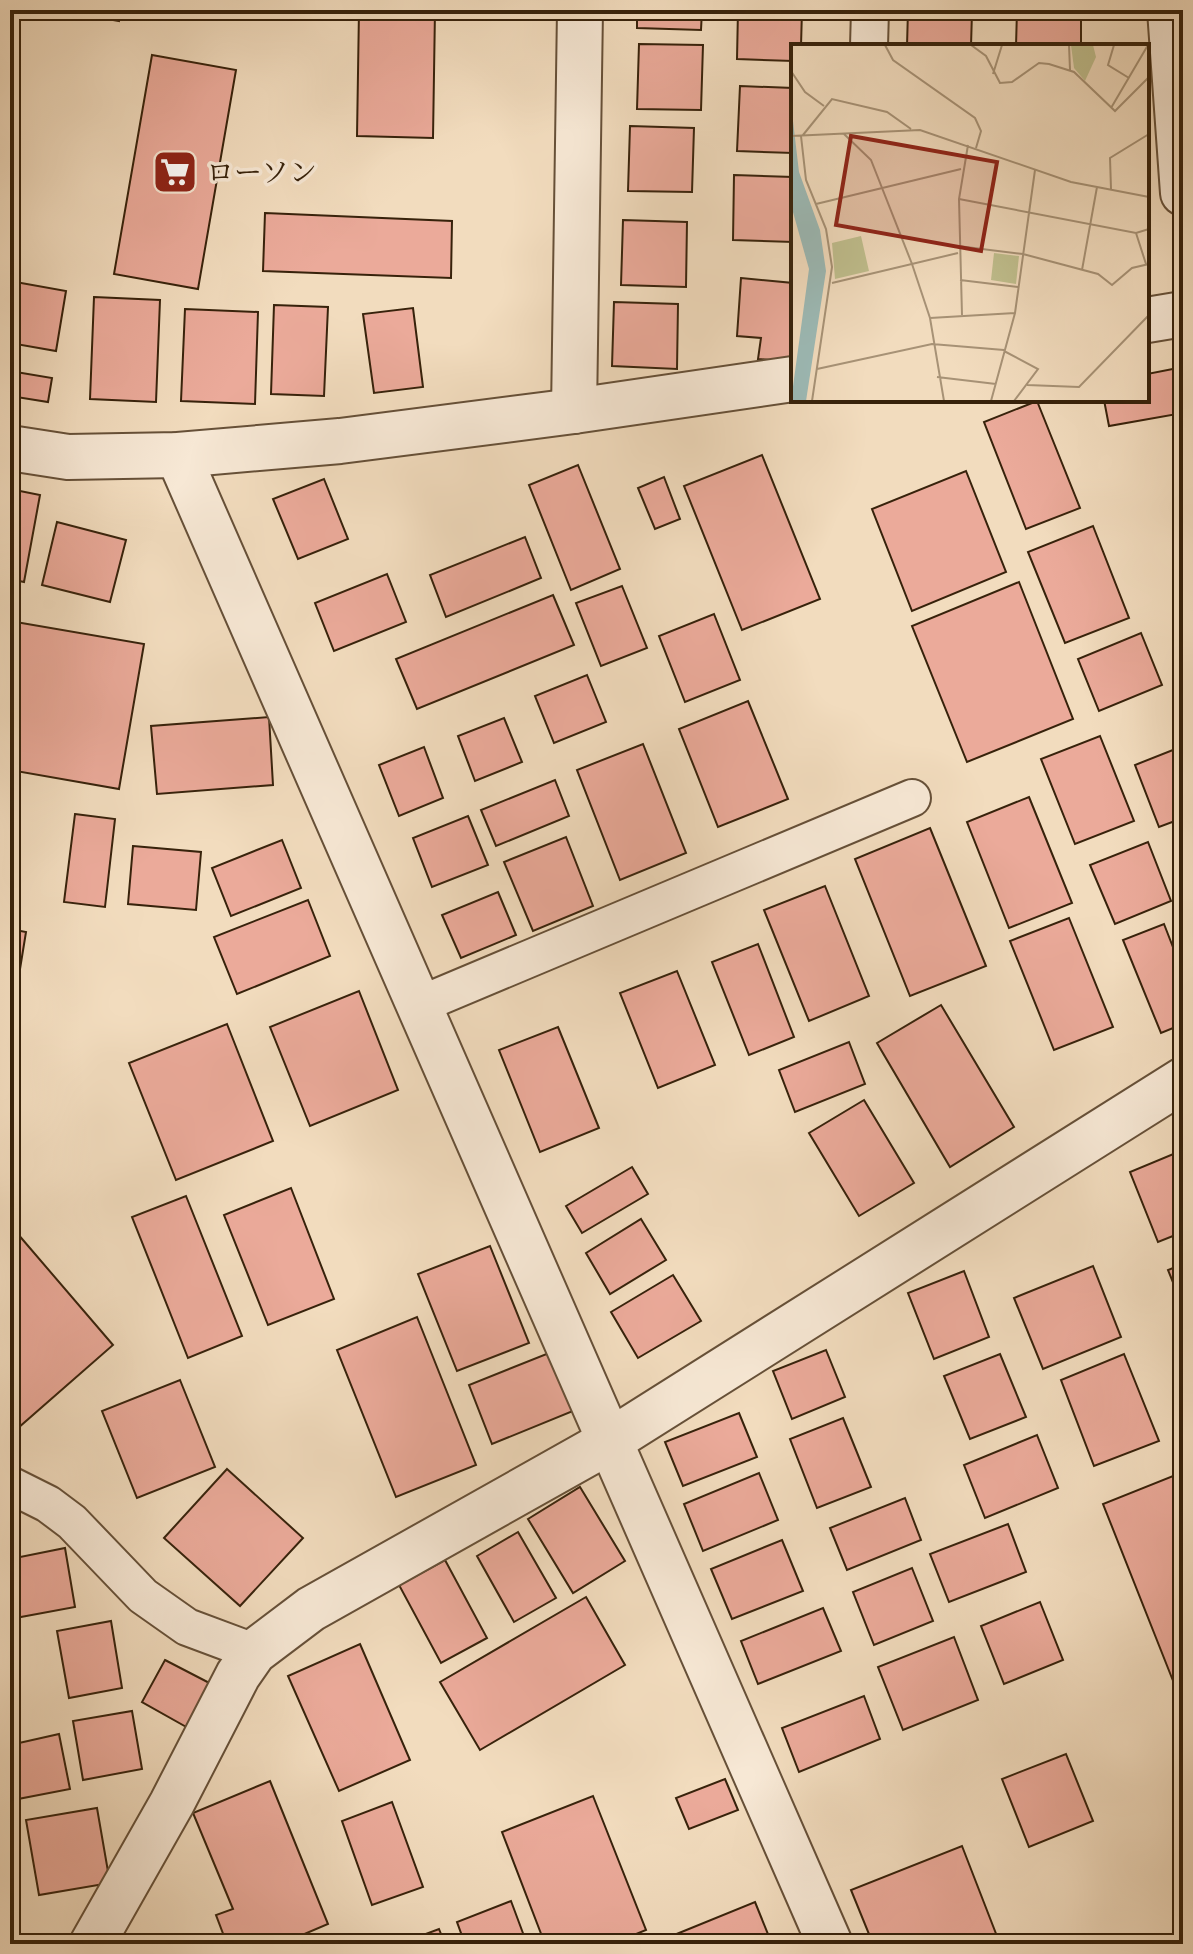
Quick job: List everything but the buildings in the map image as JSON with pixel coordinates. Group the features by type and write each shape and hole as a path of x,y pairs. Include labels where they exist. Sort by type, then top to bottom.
{"street":[{"path":"574,411 580,10"},
{"path":"1170,10 1183,193"},
{"path":"1149,320 1183,314"},
{"path":"10,448 68,457 178,455 340,441 791,379"},
{"path":"178,455 830,1944"},
{"path":"92,1944 172,1803 238,1675 254,1652 311,1609 610,1441 1183,1080"}],"lane":[{"path":"869,44 870,10"},
{"path":"419,1005 912,798"},
{"path":"10,1485 48,1504 72,1522 143,1596 187,1627 254,1652"}],"place":[{"name":"ローソン","path":"175,172"}]}
